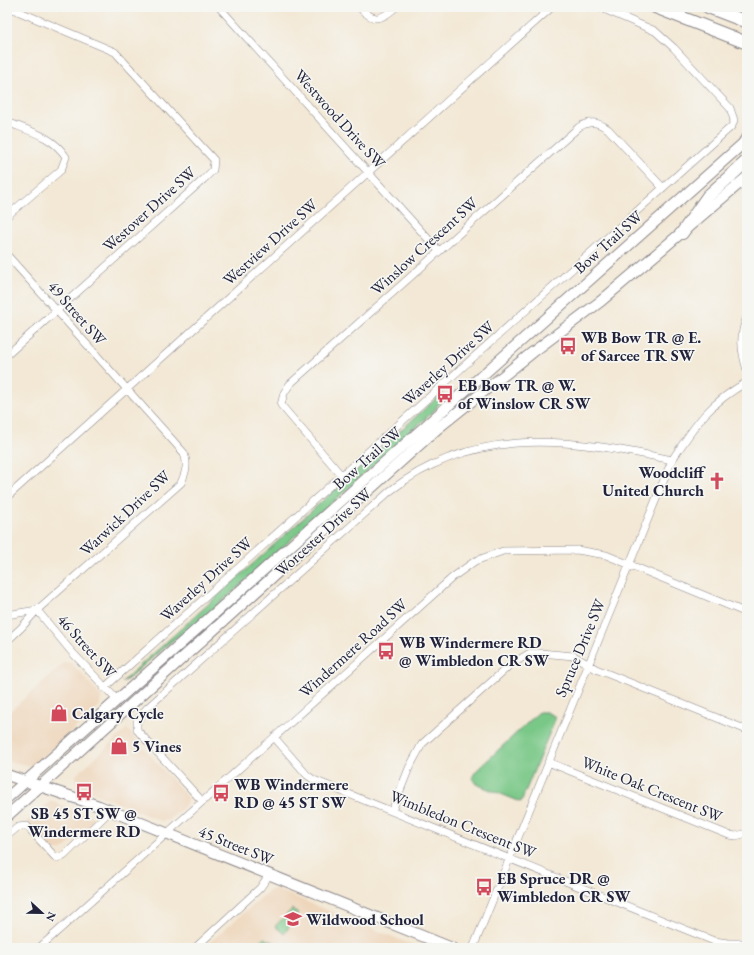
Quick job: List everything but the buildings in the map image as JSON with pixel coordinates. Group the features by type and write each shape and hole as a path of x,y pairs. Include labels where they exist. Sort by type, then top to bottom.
{"highway":[{"path":"655,7 747,43"},
{"path":"708,7 747,22"},
{"path":"682,233 708,196 747,160"}],"main road":[{"name":"Bow Trail SW","path":"7,798 746,140"},
{"name":"Bow Trail SW","path":"7,816 411,452 533,352 601,301 747,177"},
{"path":"526,336 525,347 533,352"},
{"name":"45 Street SW","path":"7,775 110,811 452,948"}],"street":[{"name":"Westover Drive SW","path":"7,355 204,179 213,170 214,160 115,52 8,7"},
{"name":"Westwood Drive SW","path":"219,7 439,251"},
{"path":"360,7 366,14 378,19 385,17 396,7"},
{"name":"Westview Drive SW","path":"7,497 552,7"},
{"name":"Waverley Drive SW","path":"104,688 728,131 734,120 730,108 674,48 655,31 599,7"},
{"path":"7,122 46,138 59,146 66,157 61,170 7,216"},
{"name":"Winslow Crescent SW","path":"342,476 285,411 282,404 284,393 290,384 579,126 587,122 600,124 608,129 663,188"},
{"name":"49 Street SW","path":"7,255 127,389"},
{"path":"747,317 742,331 741,345 747,370"},
{"name":"Spruce Drive SW","path":"473,948 672,460 688,434 708,410 727,394 747,382"},
{"name":"Warwick Drive SW","path":"7,641 37,610 181,483 186,474 187,462 184,453 127,389"},
{"name":"Worcester Drive SW","path":"202,801 137,730 137,721 147,708 390,491 410,475 453,455 490,445 519,443 588,444 672,460"},
{"name":"Windermere Road SW","path":"39,948 453,577 476,561 494,554 513,550 570,550 606,555 747,613"},
{"path":"7,615 37,610"},
{"name":"46 Street SW","path":"37,610 104,688 117,700"},
{"path":"392,810 409,768 422,744 510,665 530,653 574,656 588,664 747,730"},
{"name":"Wimbledon Crescent SW","path":"274,737 311,777 714,941 747,943"},
{"name":"White Oak Crescent SW","path":"548,762 729,835 736,836 747,833"},
{"path":"7,836 18,827 27,826 56,858 64,856 110,811"},
{"path":"195,948 260,888 268,875"}],"shaded area":[{"path":"65,662 72,663 101,696 100,706 33,766 7,761 7,714"},
{"path":"127,729 188,798 185,806 169,820 161,821 76,786 76,775"},
{"path":"50,801 95,818 92,824 62,850 53,850 26,822"},
{"name":"Wildwood School","path":"275,889 420,948 203,948 269,891"}],"green space":[{"path":"442,393 444,396 434,411 204,618 168,644 128,679 122,682"},
{"path":"539,712 546,712 556,717 521,802 476,784 472,778 476,771"},
{"path":"292,909 298,914 284,934 275,926"},
{"path":"264,938 281,945 280,948 253,948"}],"place":[{"name":"WB Bow TR @ E. of Sarcee TR SW","path":"568,346"},
{"name":"EB Bow TR @ W. of Winslow CR SW","path":"445,394"},
{"name":"Woodcliff United Church","path":"717,481"},
{"name":"WB Windermere RD @ Wimbledon CR SW","path":"386,651"},
{"name":"Calgary Cycle","path":"59,713"},
{"name":"5 Vines","path":"119,746"},
{"name":"SB 45 ST SW @ Windermere RD","path":"84,792"},
{"name":"WB Windermere RD @ 45 ST SW","path":"221,793"},
{"name":"EB Spruce DR @ Wimbledon CR SW","path":"484,887"},
{"name":"Wildwood School","path":"293,919"}]}
